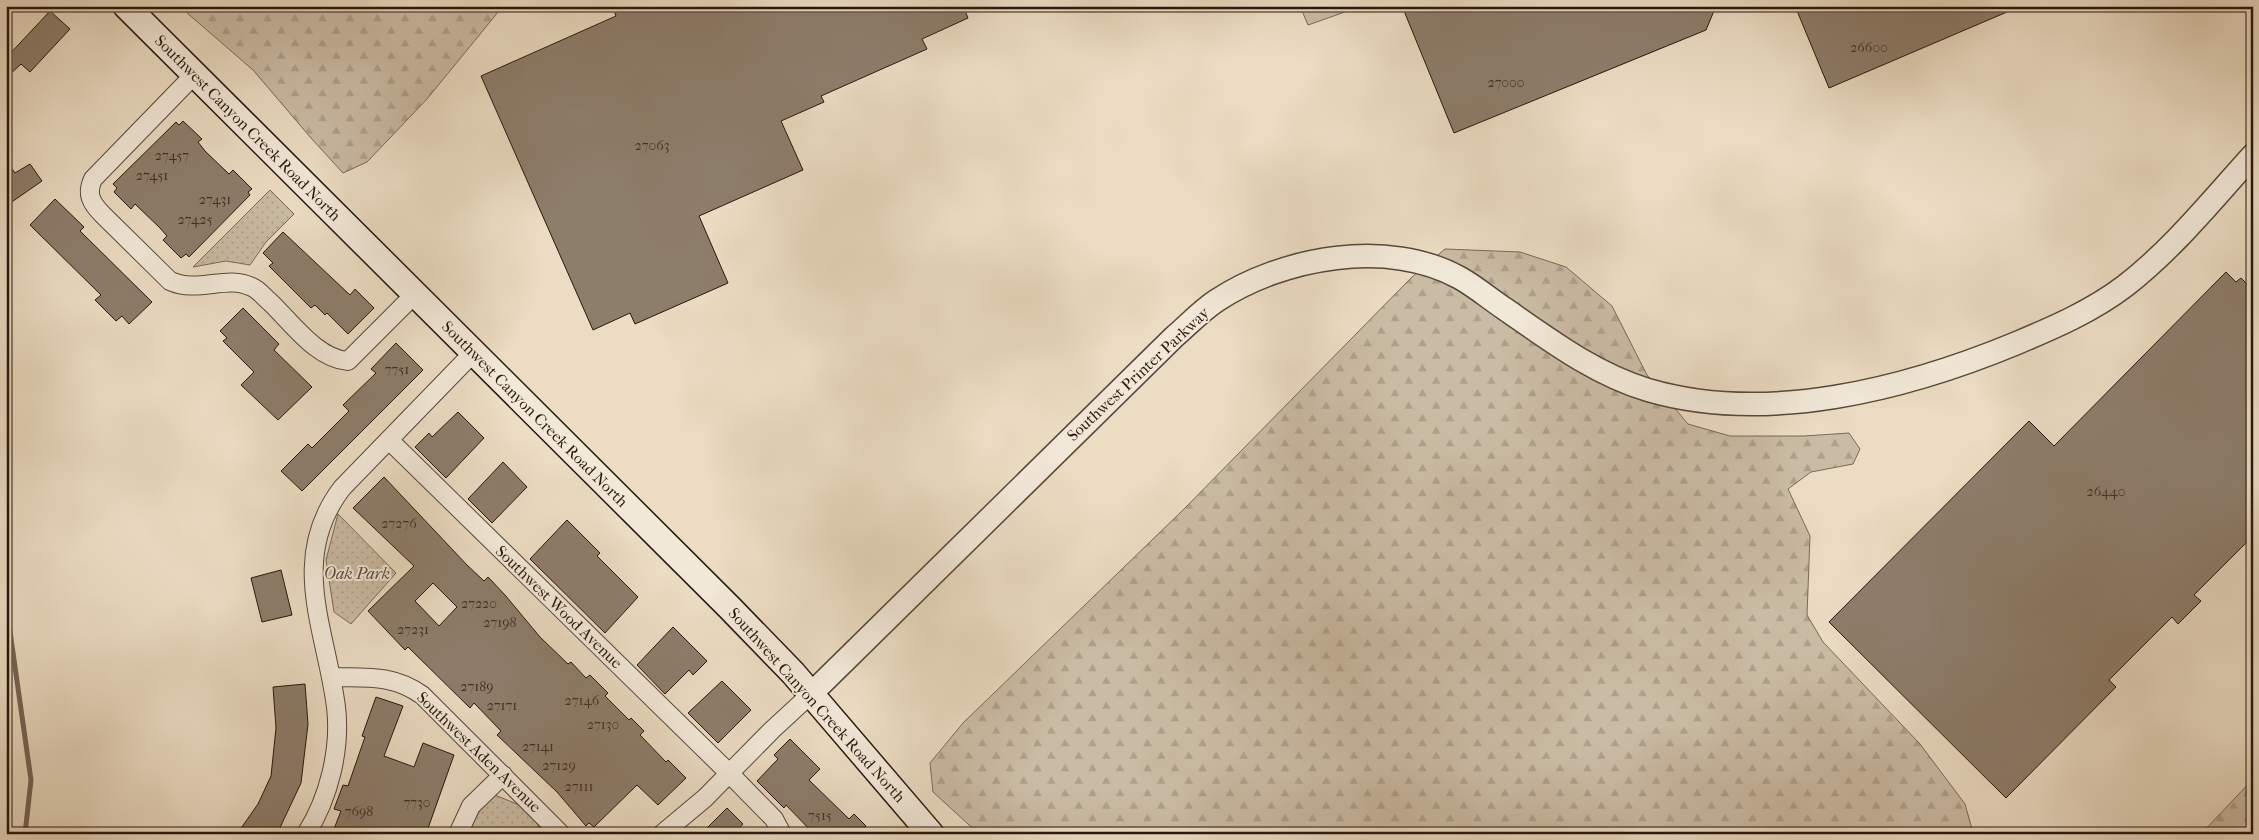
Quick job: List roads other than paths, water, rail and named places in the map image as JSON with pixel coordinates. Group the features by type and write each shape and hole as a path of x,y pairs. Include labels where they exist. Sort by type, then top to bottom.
{"main road":[{"name":"Southwest Canyon Creek Road North","path":"126,6 729,607 811,694 931,834"}],"street":[{"path":"195,74 93,179 88,190 92,204 102,215 170,281 182,286 195,287 239,281 254,288 321,352 336,360 348,361 414,295"},
{"name":"Southwest Printer Parkway","path":"811,694 1174,337 1216,300 1257,280 1330,259 1361,256 1411,259 1429,264 1464,280 1562,349 1595,368 1638,386 1681,398 1715,404 1748,405 1808,401 1838,397 1958,365 2049,329 2092,308 2146,269 2253,155"},
{"path":"306,834 318,812 328,785 334,756 337,724 331,678 319,622 312,566 316,540 326,512 333,500 361,467 474,352"},
{"name":"Southwest Wood Avenue","path":"389,440 729,773 774,819 782,834"},
{"name":"Southwest Aden Avenue","path":"331,678 390,679 407,684 422,695 561,834"},
{"path":"662,834 705,798 811,694"},
{"path":"458,834 471,806 503,775"}],"waterway":[{"path":"6,603 31,780 25,834"}],"park label":[{"name":"Oak Park","path":"357,573"}]}
